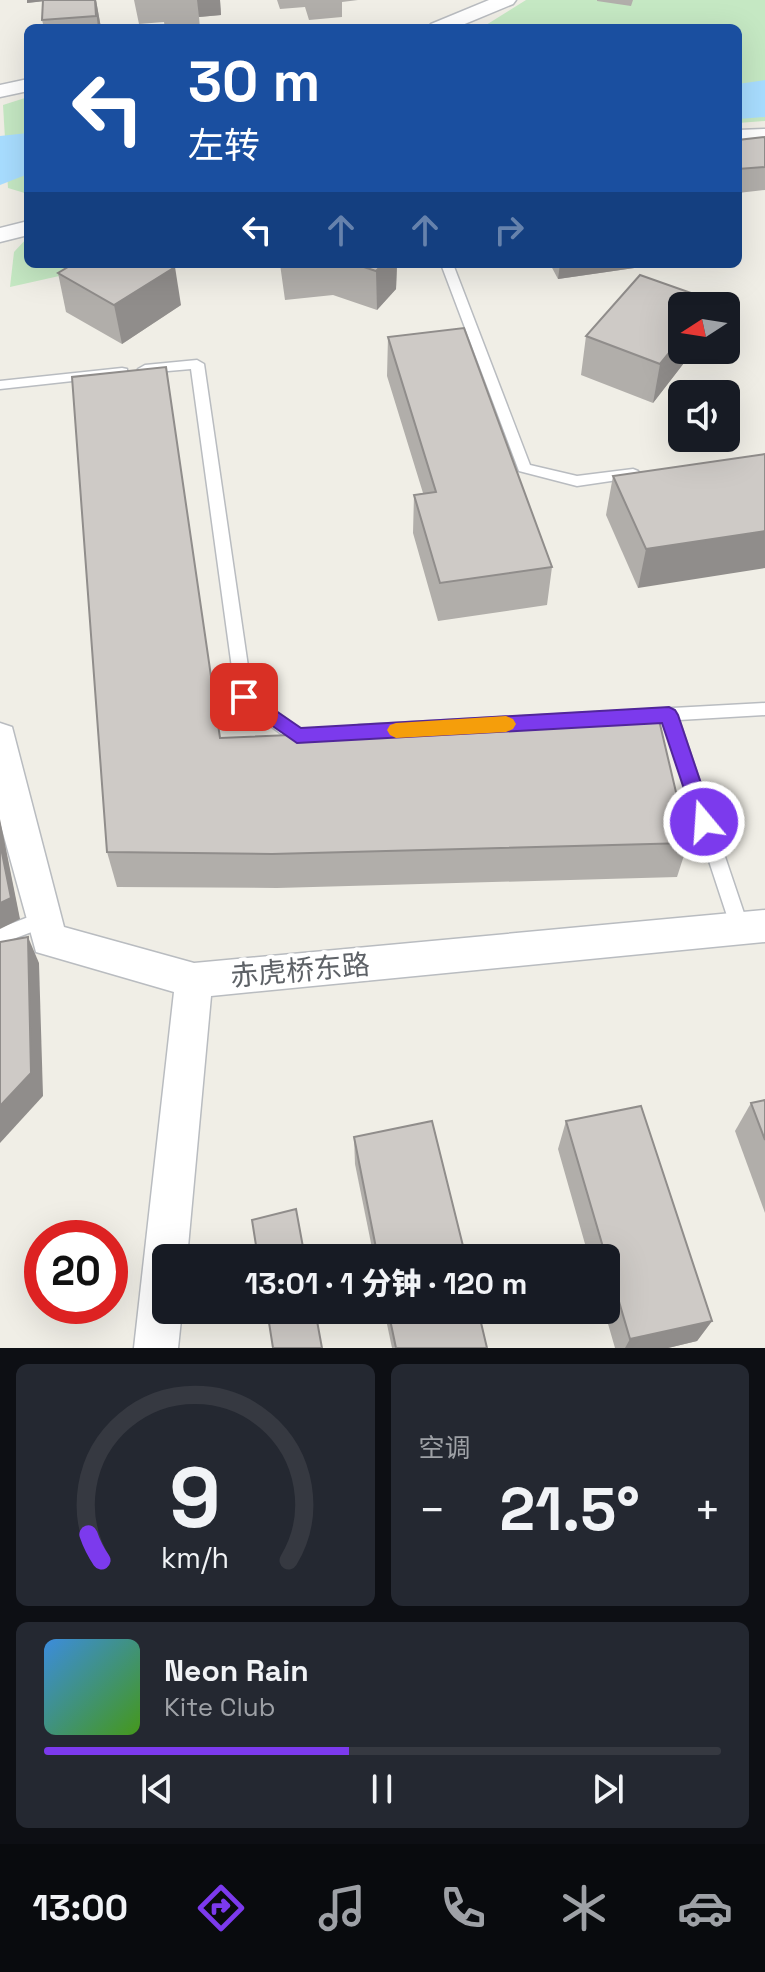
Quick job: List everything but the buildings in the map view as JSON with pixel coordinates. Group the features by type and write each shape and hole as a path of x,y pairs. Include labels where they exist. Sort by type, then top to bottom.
{"street":[{"path":"448,24 506,0"},
{"path":"0,91 24,86"},
{"path":"742,137 765,135"},
{"path":"0,235 24,229"},
{"name":"赤虎桥东路","path":"0,736 8,787 49,940 194,980 752,927"},
{"path":"156,1348 194,980"}],"lane":[{"path":"449,268 524,468 577,481 655,471"},
{"path":"0,385 197,364 244,697 297,736 765,709"},
{"path":"669,715 752,927"},
{"path":"0,936 44,919"}],"green space":[{"path":"526,0 765,0 765,121 742,123 742,24 488,24"},
{"path":"24,98 24,193 8,188 3,105"},
{"path":"24,241 24,268 95,268 10,287 14,252"}],"water":[{"path":"765,80 765,117 742,119 742,83"},
{"path":"24,133 24,176 0,185 0,136"}],"slow traffic":[{"path":"396,730 506,724"}],"route":[{"path":"244,697 297,736 669,715 704,822"}]}
